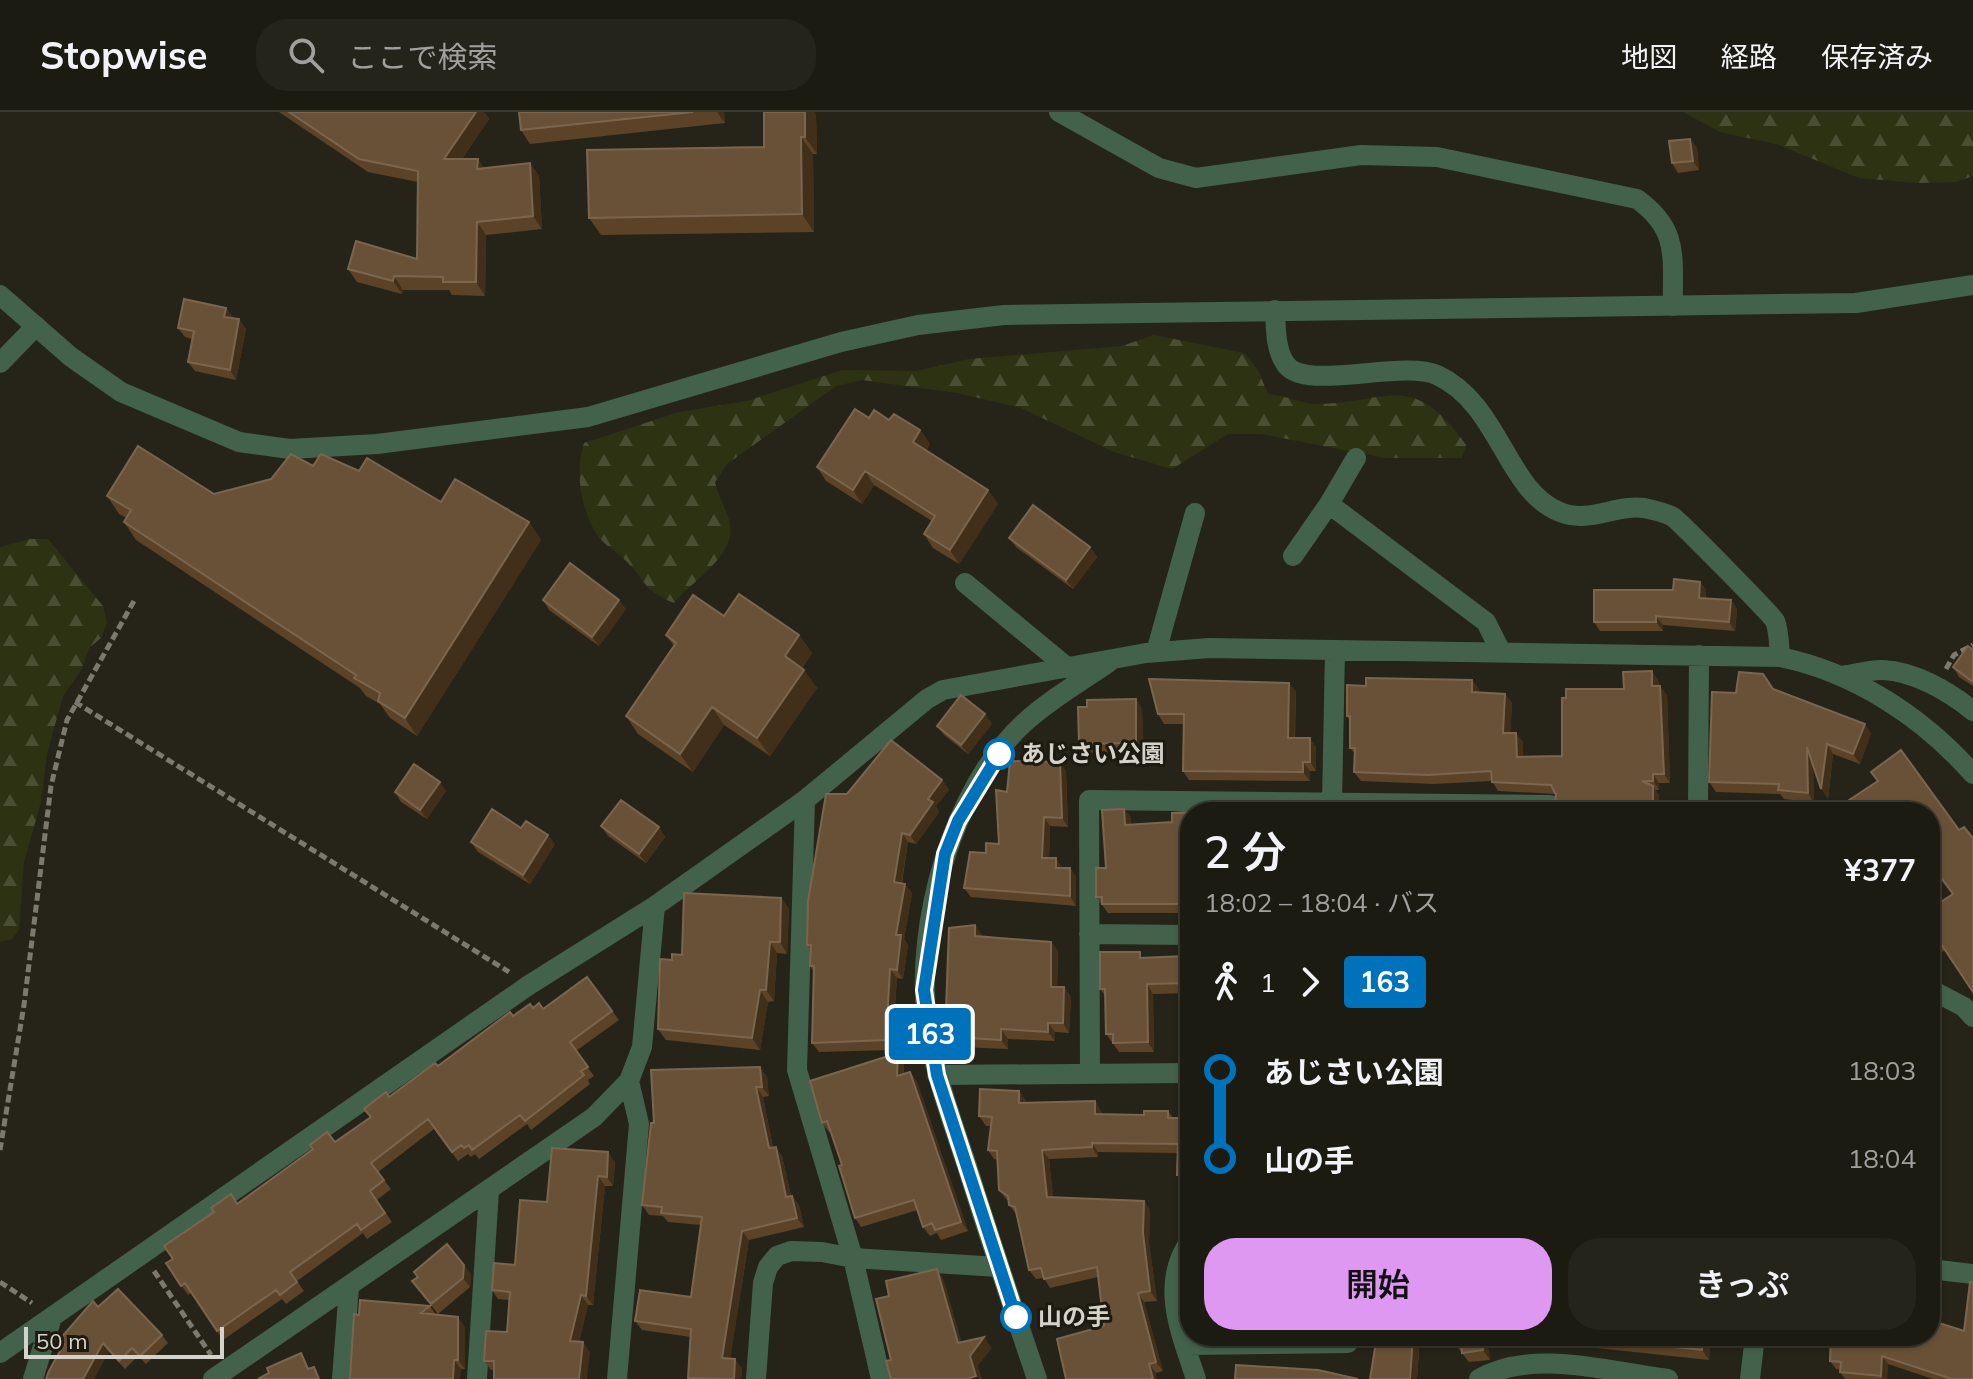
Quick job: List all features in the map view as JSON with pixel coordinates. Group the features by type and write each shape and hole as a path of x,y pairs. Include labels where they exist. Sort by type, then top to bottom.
{"street":[{"path":"1059,112 1159,168 1196,178 1361,155 1437,157 1637,199 1658,214 1672,241 1673,306"},
{"path":"0,295 71,357 121,392 239,442 290,449 377,444 588,417 841,342 918,325 1004,315 1856,303 1973,285"},
{"path":"1275,310 1278,349 1286,367 1305,376 1400,368 1435,374 1462,390 1484,414 1523,480 1541,500 1559,512 1578,516 1639,507 1675,518 1775,621 1780,657"},
{"path":"0,363 36,326"},
{"path":"1293,556 1356,458"},
{"path":"1329,504 1486,622 1501,652"},
{"path":"1156,652 1195,513"},
{"path":"965,583 1068,668"},
{"path":"0,1353 529,985 655,906 805,800 927,699 943,690 1156,652 1209,648 1780,657 1846,675 1937,738 1973,774"},
{"path":"1332,802 1335,650"},
{"path":"1698,802 1699,655"},
{"path":"1037,1379 937,1075 924,990 939,885 958,821 979,782 1022,724 1108,663"},
{"path":"1846,675 1883,670 1911,676 1973,711"},
{"path":"805,800 797,1070 853,1258 881,1379"},
{"path":"1090,1071 1089,800 1251,802"},
{"path":"218,1376 594,1117 629,1081 642,1047 655,906"},
{"path":"1089,934 1180,935"},
{"path":"1940,994 1964,1007 1973,1017"},
{"path":"937,1075 1090,1071 1180,1073"},
{"path":"617,1379 639,1124 629,1081"},
{"path":"477,1379 489,1190"},
{"path":"756,1379 763,1283 768,1267 777,1256 791,1251 822,1252 853,1258 999,1267"},
{"path":"1180,1262 1174,1274 1173,1298 1180,1325"},
{"path":"1940,1270 1973,1274"},
{"path":"342,1379 349,1287"},
{"path":"33,1379 52,1317"},
{"path":"1185,1346 1196,1379"},
{"path":"1750,1379 1754,1346"},
{"path":"1479,1379 1496,1369 1525,1364 1566,1372 1668,1379"}],"path":[{"path":"0,1150 24,1005 51,786 67,720 134,601"},
{"path":"1935,687 1954,655 1973,645"},
{"path":"75,702 529,985"},
{"path":"143,1254 218,1376"},
{"path":"0,1282 52,1317"}],"green space":[{"path":"1683,112 1973,112 1973,176 1956,182 1916,183 1859,178 1776,144 1720,132"},
{"path":"1154,335 1244,353 1258,370 1268,394 1317,404 1382,396 1414,398 1430,406 1447,421 1466,445 1462,458 1386,458 1261,434 1228,434 1172,469 1114,452 1021,408 957,393 862,380 836,386 727,464 715,482 730,524 726,547 711,568 674,603 651,590 628,563 603,541 586,512 580,477 584,443 679,412 747,401 842,370 916,371 969,359 1122,346"},
{"path":"30,539 48,539 103,606 107,622 101,638 89,648 82,669 63,696 47,754 41,802 24,862 19,930 12,939 0,942 0,547"}],"building":[{"path":"289,112 476,112 444,159 478,159 477,169 530,163 533,216 477,222 476,282 443,282 443,277 394,276 393,281 348,269 356,241 417,259 418,171 359,159"},
{"path":"519,112 693,112 521,130"},
{"path":"764,112 805,112 805,137 801,137 802,214 589,218 587,150 764,147"},
{"path":"1690,139 1693,161 1672,163 1669,141"},
{"path":"184,299 226,308 224,317 239,319 230,370 188,362 194,331 178,328"},
{"path":"855,409 869,418 874,410 889,420 894,414 920,430 913,442 988,490 950,550 924,534 935,516 886,484 865,471 853,490 817,467"},
{"path":"138,446 214,494 271,479 291,454 313,466 321,454 359,471 367,458 441,502 455,479 529,522 405,718 378,701 380,693 354,678 356,675 124,522 131,510 107,496"},
{"path":"1033,505 1090,547 1066,580 1009,538"},
{"path":"570,563 619,600 592,637 543,600"},
{"path":"1674,579 1700,582 1699,598 1731,600 1729,622 1656,616 1656,622 1594,622 1594,590 1673,590"},
{"path":"739,594 799,635 785,656 804,670 757,738 712,707 680,754 626,716 676,643 666,635 693,595 724,616"},
{"path":"1968,646 1973,650 1973,682 1953,667"},
{"path":"1652,671 1652,686 1660,686 1664,774 1653,774 1653,781 1642,781 1653,786 1653,802 1555,802 1556,795 1551,785 1492,782 1491,771 1428,775 1354,772 1355,748 1350,748 1347,685 1366,686 1366,678 1472,680 1472,692 1505,694 1503,733 1516,733 1517,757 1562,756 1562,698 1566,698 1566,689 1624,689 1623,672"},
{"path":"1739,672 1763,674 1773,689 1865,724 1853,754 1827,744 1821,789 1807,747 1808,793 1778,790 1779,784 1709,782 1712,692 1736,693"},
{"path":"1149,679 1289,683 1288,738 1310,738 1310,762 1303,762 1303,772 1183,771 1184,714 1158,714"},
{"path":"961,695 985,714 961,745 937,726"},
{"path":"1136,699 1136,743 1079,744 1078,707 1087,707 1087,700"},
{"path":"891,740 942,780 928,799 933,802 910,835 902,833 894,882 905,884 896,935 901,935 897,970 890,969 886,1040 812,1043 814,966 810,966 811,945 807,945 808,901 826,794 847,794"},
{"path":"1901,750 1939,802 1846,802 1878,781 1871,772"},
{"path":"1010,761 1060,762 1062,818 1044,817 1042,858 1056,858 1056,868 1070,868 1070,896 964,888 970,852 986,853 986,843 999,844 996,790 1007,792"},
{"path":"414,764 440,782 420,810 395,792"},
{"path":"621,800 659,827 639,854 601,826"},
{"path":"1940,804 1959,830 1964,827 1973,838 1973,992 1940,942 1940,902 1953,894 1940,876"},
{"path":"492,809 521,828 526,821 548,835 523,875 471,842"},
{"path":"1124,809 1125,825 1172,822 1172,813 1180,813 1180,904 1102,904 1102,897 1096,897 1096,868 1106,868 1102,810"},
{"path":"684,893 781,898 780,942 770,942 766,990 760,990 752,1038 658,1029 660,959 672,960 672,954 682,955"},
{"path":"975,925 975,936 1051,942 1051,987 1064,987 1063,1023 1048,1023 1048,1032 1001,1029 1001,1040 952,1037 954,1009 946,1009 949,928"},
{"path":"1100,952 1140,952 1140,958 1180,956 1180,983 1147,984 1148,1042 1113,1043 1113,1034 1106,1034 1105,989 1100,989"},
{"path":"587,977 612,1011 570,1042 588,1067 581,1071 584,1075 525,1121 520,1115 472,1150 469,1145 464,1148 461,1145 452,1152 428,1119 371,1163 384,1180 370,1191 385,1213 361,1230 357,1224 290,1272 297,1282 280,1295 276,1290 217,1331 185,1283 181,1286 166,1263 173,1259 164,1246 214,1212 211,1208 231,1194 237,1204 313,1149 310,1145 327,1132 335,1142 371,1117 364,1109 386,1092 389,1097 435,1063 438,1066 510,1012 513,1016 530,1004 533,1008 539,1003 543,1009"},
{"path":"898,1053 897,1076 910,1072 961,1222 935,1230 932,1223 923,1227 914,1200 855,1218 839,1166 842,1165 827,1121 822,1123 810,1081"},
{"path":"760,1067 762,1087 756,1087 769,1148 776,1147 786,1197 792,1196 797,1218 742,1231 722,1358 735,1359 734,1379 688,1378 691,1329 635,1321 640,1290 691,1297 702,1217 661,1213 662,1207 642,1205 651,1123 654,1123 651,1070"},
{"path":"980,1089 1019,1091 1019,1103 1095,1101 1095,1114 1144,1115 1144,1111 1168,1111 1168,1118 1180,1118 1180,1175 1177,1175 1178,1144 1092,1143 1092,1147 1042,1150 1047,1197 1144,1201 1143,1233 1150,1291 1138,1293 1156,1362 1149,1364 1153,1379 1066,1379 1057,1339 1104,1326 1097,1267 1044,1279 1041,1268 1029,1270 1015,1207 1009,1205 1008,1196 999,1190 997,1151 988,1150 992,1117 979,1116"},
{"path":"552,1148 608,1152 607,1177 598,1176 586,1296 581,1295 570,1341 583,1342 579,1379 494,1379 494,1361 484,1361 486,1331 507,1332 510,1292 492,1290 494,1263 515,1265 520,1200 547,1202"},
{"path":"447,1244 464,1265 463,1278 431,1304 412,1281 418,1277 414,1272"},
{"path":"937,1269 958,1343 984,1337 970,1356 976,1376 967,1379 891,1379 886,1361 891,1360 876,1299 889,1296 886,1281"},
{"path":"1970,1282 1973,1282 1973,1379 1952,1379 1882,1356 1881,1376 1840,1372 1841,1362 1830,1361 1831,1346 1940,1346 1940,1323 1964,1331"},
{"path":"118,1289 162,1335 140,1356 132,1348 119,1361 103,1343 83,1379 46,1379 64,1344 59,1340 93,1301 98,1307"},
{"path":"360,1300 430,1306 421,1313 458,1317 458,1360 454,1360 453,1379 350,1379 354,1314 359,1315"},
{"path":"1375,1346 1412,1346 1410,1379 1370,1379"},
{"path":"1461,1346 1482,1346 1483,1350 1462,1353"},
{"path":"1664,1346 1702,1346 1702,1350"},
{"path":"301,1353 308,1369 314,1367 319,1379 258,1379 269,1373 267,1368"},
{"path":"1236,1365 1318,1370 1358,1379 1235,1379"}],"bus line":[{"name":"163","path":"999,754 979,782 945,854 924,990 937,1075 1016,1317"}],"place":[{"name":"あじさい公園","path":"999,754"},
{"name":"山の手","path":"1016,1317"}]}
